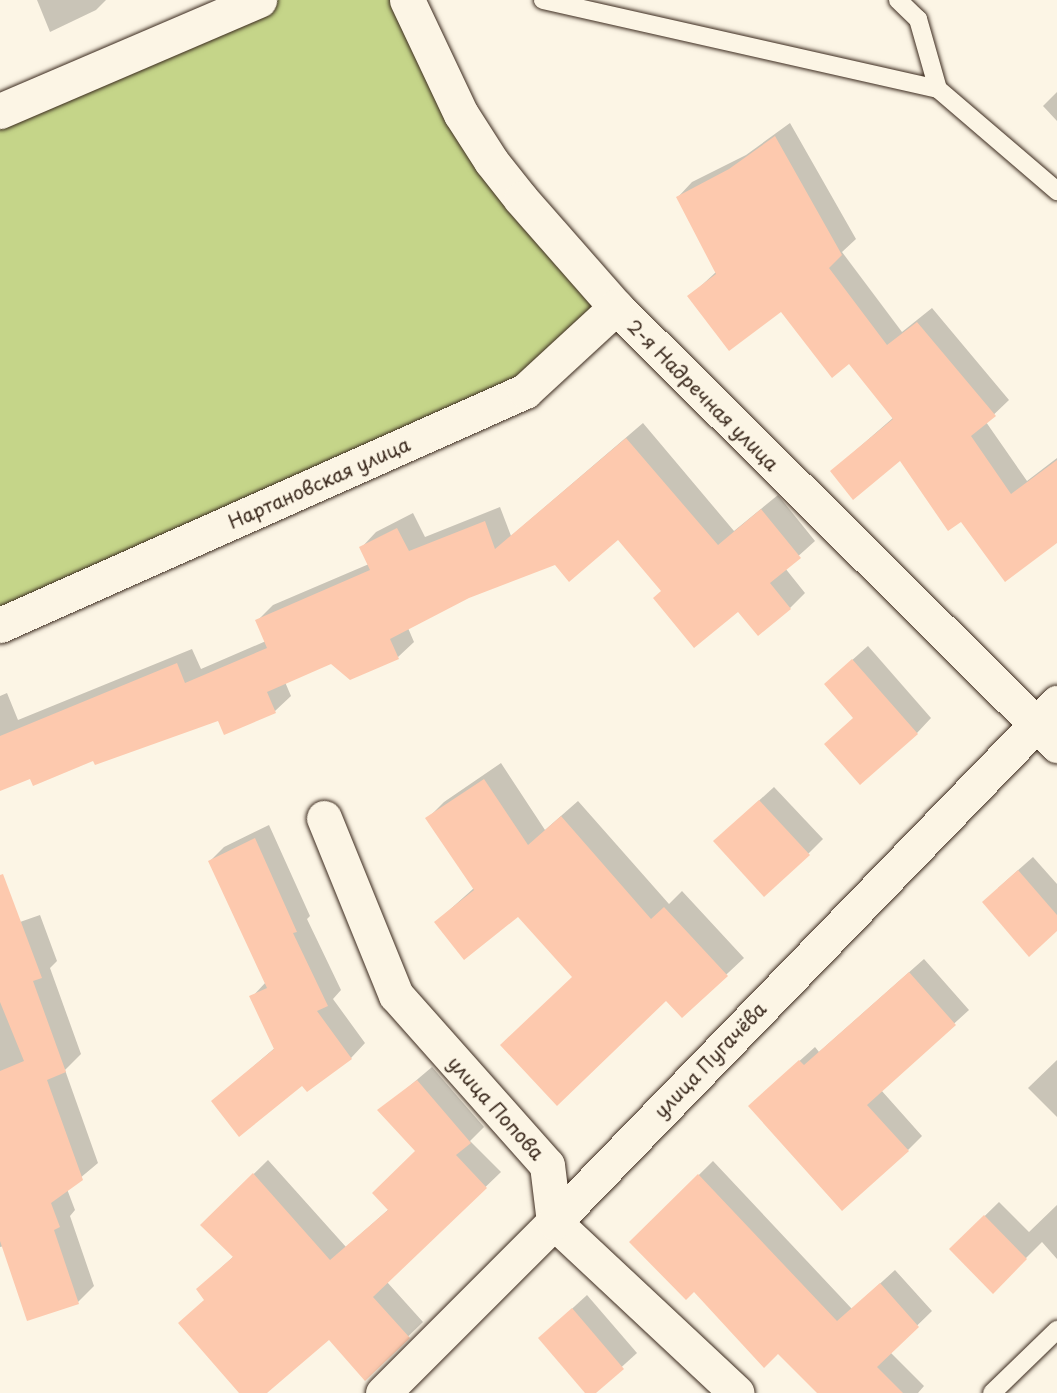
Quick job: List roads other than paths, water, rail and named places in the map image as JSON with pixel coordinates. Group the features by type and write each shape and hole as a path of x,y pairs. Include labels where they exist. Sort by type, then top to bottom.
{"street":[{"path":"4,99 259,0"},
{"name":"2-я Надречная улица","path":"407,0 461,114 491,161 616,307 1049,724"},
{"name":"Нартановская улица","path":"0,625 525,391 616,307"},
{"name":"улица Пугачёва","path":"383,1393 1049,724"},
{"name":"улица Попова","path":"324,818 396,995 547,1166 554,1222"},
{"path":"554,1222 737,1393"}],"lane":[{"path":"543,0 938,89 1057,191"},
{"path":"898,0 918,19 938,89"},
{"path":"992,1393 1057,1329"}]}
